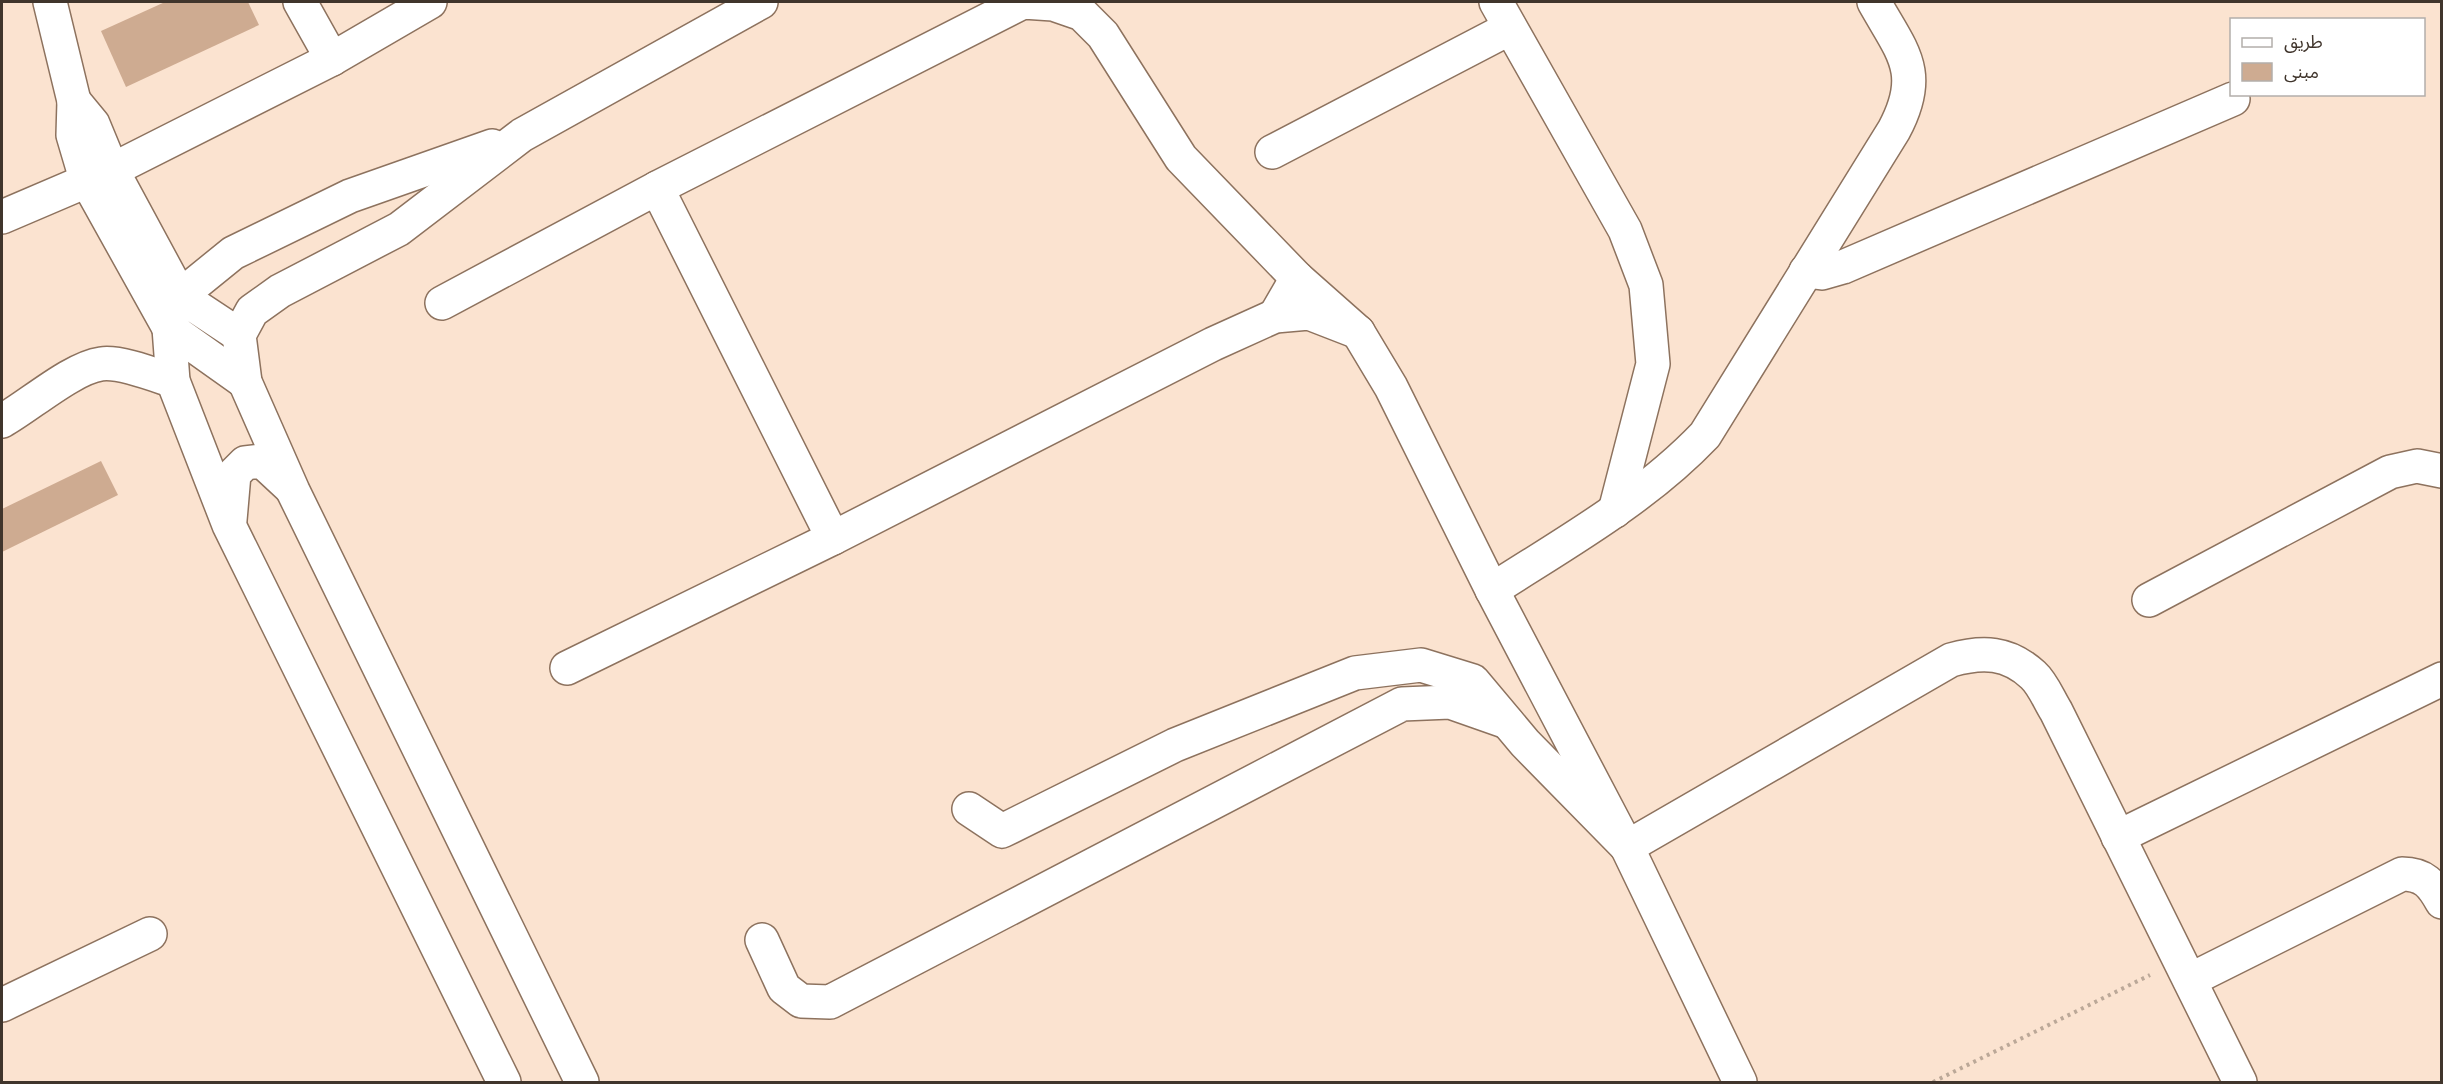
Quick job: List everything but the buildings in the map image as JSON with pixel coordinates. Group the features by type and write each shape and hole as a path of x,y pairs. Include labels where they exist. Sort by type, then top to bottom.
{"street":[{"path":"50,2 74,101 93,124 99,175 169,328 173,381 229,525 504,1083"},
{"path":"300,2 332,59"},
{"path":"2,217 99,175 332,59 430,2"},
{"path":"582,1083 293,491 245,382 239,335 252,311 279,291 399,229 522,135 761,2"},
{"path":"442,303 657,188 1023,2 1053,4 1082,14 1103,35 1181,158 1297,278 1358,332 1391,387 1492,590 1627,847 1740,1083"},
{"path":"1492,590 1615,511 1684,456 1705,435 1906,107 1910,80 1906,59 1874,2"},
{"path":"1272,152 1503,15 1625,230 1646,285 1653,364 1615,511"},
{"path":"1806,271 1822,273 1843,267 2233,99"},
{"path":"169,328 180,296 233,253 350,196 522,135"},
{"path":"99,175 180,296 239,335"},
{"path":"657,188 833,538"},
{"path":"1275,316 1297,278"},
{"path":"567,668 833,538 1213,344 1275,316 1309,313 1358,332"},
{"path":"169,328 245,382"},
{"path":"2,421 69,377 102,364 131,368 173,381"},
{"path":"229,525 234,474 245,463 262,461 293,491"},
{"path":"2149,600 2390,472 2417,466 2442,471"},
{"path":"1627,847 1951,660 1973,654 2005,656 2034,676 2056,711 2240,1083"},
{"path":"969,809 1002,831 1175,745 1355,673 1421,665 1473,681 1525,743 1627,847"},
{"path":"2118,837 2442,679"},
{"path":"762,940 784,988 801,1001 830,1002 1402,704 1450,702 1509,723"},
{"path":"2185,970 2402,874 2422,877 2430,883 2442,902"},
{"path":"2,1005 150,934"}],"path":[{"path":"1933,1083 2185,970"}]}
